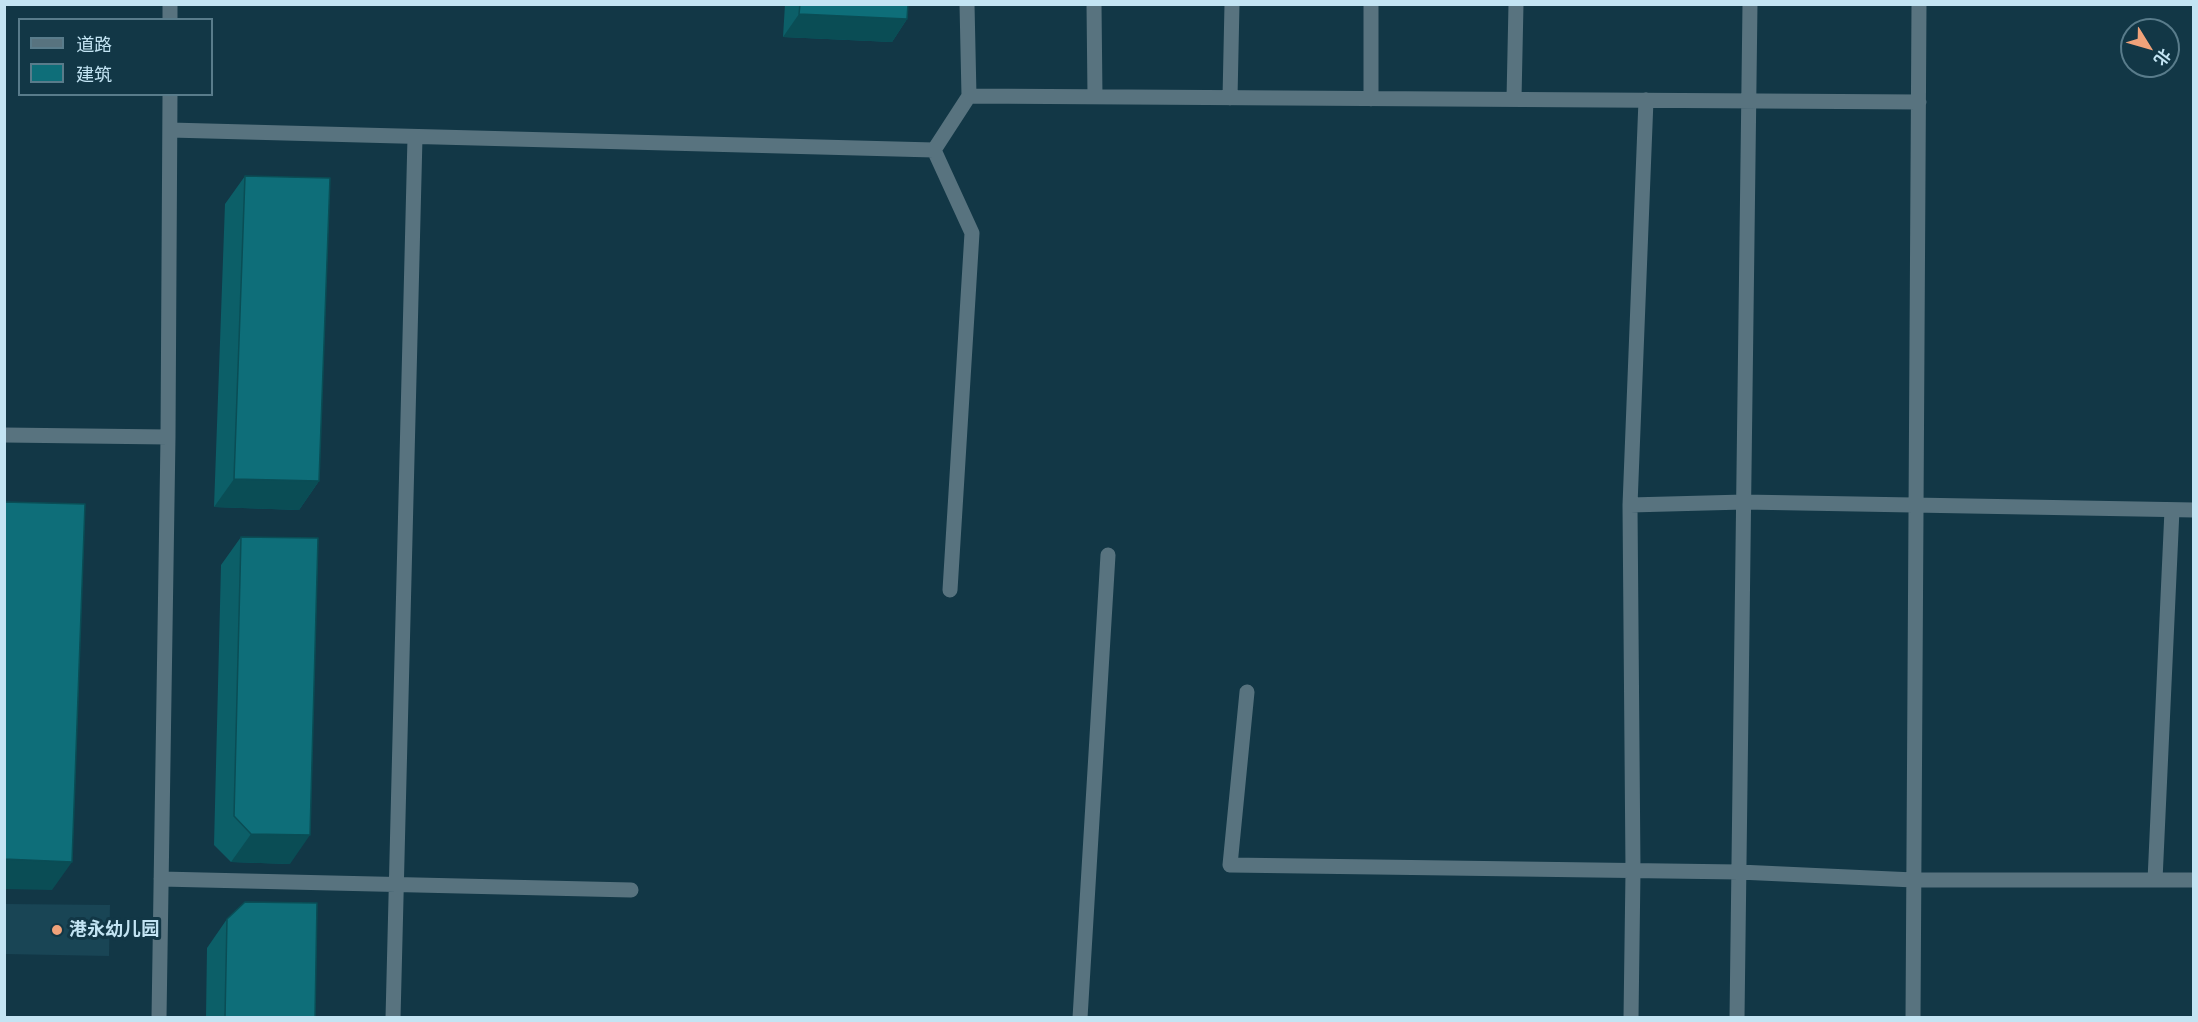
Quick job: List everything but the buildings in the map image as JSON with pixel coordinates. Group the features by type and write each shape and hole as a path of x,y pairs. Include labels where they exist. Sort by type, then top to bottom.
{"street":[{"path":"934,150 969,96 967,4"},
{"path":"1094,4 1095,97"},
{"path":"1230,98 1232,4"},
{"path":"1371,4 1371,99"},
{"path":"1514,99 1516,4"},
{"path":"1737,1017 1750,4"},
{"path":"1913,1017 1919,4"},
{"path":"159,1017 168,437 170,96"},
{"path":"969,96 1919,102"},
{"path":"1631,1017 1633,871 1630,505 1646,100"},
{"path":"170,130 934,150"},
{"path":"393,1017 415,137"},
{"path":"934,150 972,233 950,590"},
{"path":"4,435 168,437"},
{"path":"1630,505 1743,502 2193,510"},
{"path":"2155,880 2172,510"},
{"path":"1080,1017 1108,555"},
{"path":"1247,692 1230,865 1739,872 1914,880 2193,880"},
{"path":"161,879 631,890"}],"shaded area":[{"name":"港永幼儿园","path":"5,904 110,905 109,956 5,954"}],"place":[{"name":"港永幼儿园","path":"57,930"}]}
